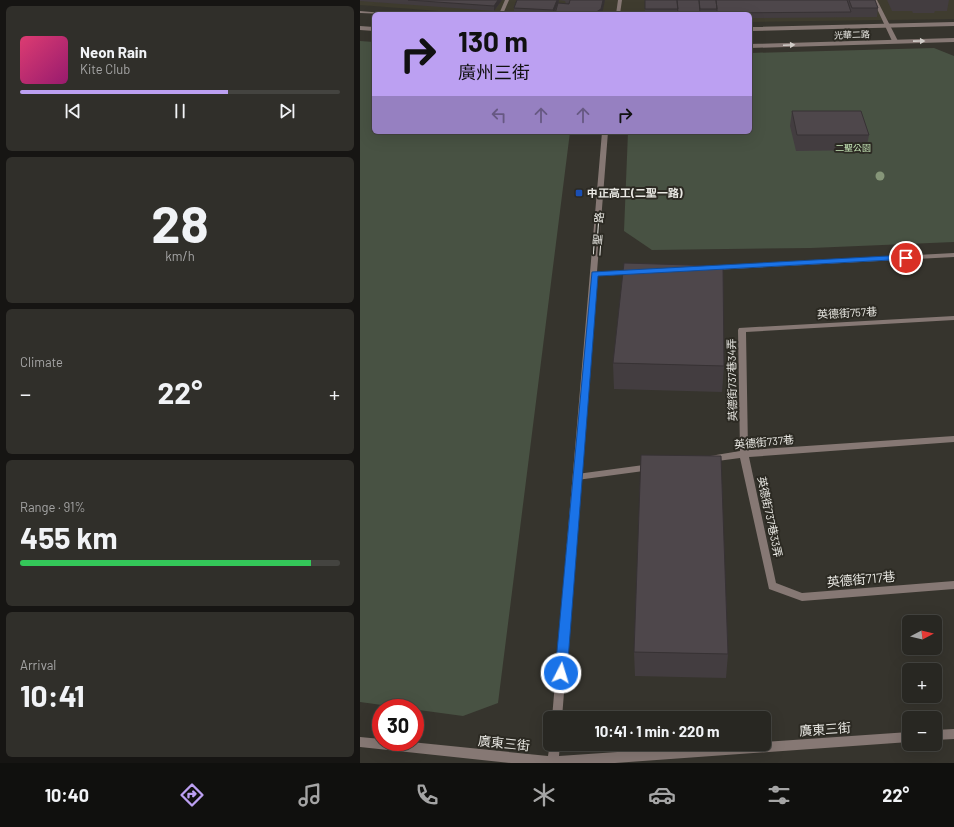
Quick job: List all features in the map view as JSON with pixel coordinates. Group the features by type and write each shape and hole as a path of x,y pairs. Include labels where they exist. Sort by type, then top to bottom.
{"street":[{"path":"502,12 507,0"},
{"path":"618,12 620,0"},
{"path":"875,0 894,42"},
{"path":"360,12 372,13"},
{"name":"光華二路","path":"752,29 954,24"},
{"path":"360,28 372,29"},
{"name":"光華二路","path":"752,46 954,40"},
{"name":"二聖一路","path":"558,711 595,274 605,134"},
{"path":"708,268 954,255"},
{"path":"595,274 644,272"},
{"name":"英德街757巷","path":"742,330 954,318"},
{"name":"英德街737巷34弄","path":"742,330 744,454"},
{"name":"英德街737巷","path":"698,460 744,454 954,439"},
{"name":"英德街737巷33弄","path":"744,454 772,586"},
{"path":"577,477 659,466"},
{"name":"英德街717巷","path":"772,586 802,597 954,584"},
{"path":"942,735 954,734"},
{"name":"廣東三街","path":"360,742 553,763 902,738"},
{"path":"553,763 554,751"}],"shaded area":[{"path":"360,0 954,0 954,19 752,22 752,12 452,12 360,5"}],"green space":[{"path":"360,41 372,42 372,134 570,134 498,703 463,716 424,711 424,699 372,699 372,704 360,702"},
{"name":"二聖公園","path":"934,48 954,56 954,242 811,248 652,250 624,231 628,134 752,134 752,53"}],"building":[{"path":"408,0 498,0 494,6"},
{"path":"517,0 557,0 553,10 514,8"},
{"path":"570,0 603,0 601,9 596,12 556,12 558,3 569,4"},
{"path":"645,0 677,0 678,9 645,9"},
{"path":"677,0 699,0 700,12 678,12"},
{"path":"699,0 716,0 717,9 700,9"},
{"path":"716,0 847,0 851,12 717,12"},
{"path":"849,0 875,0 878,8 852,8"},
{"path":"792,111 861,111 869,135 797,135"},
{"path":"624,263 723,266 724,366 613,363"},
{"path":"641,455 721,456 728,654 634,652"}],"place":[{"name":"中正高工(二聖一路)","path":"579,193"}],"route":[{"path":"561,673 595,274 906,258"}]}
